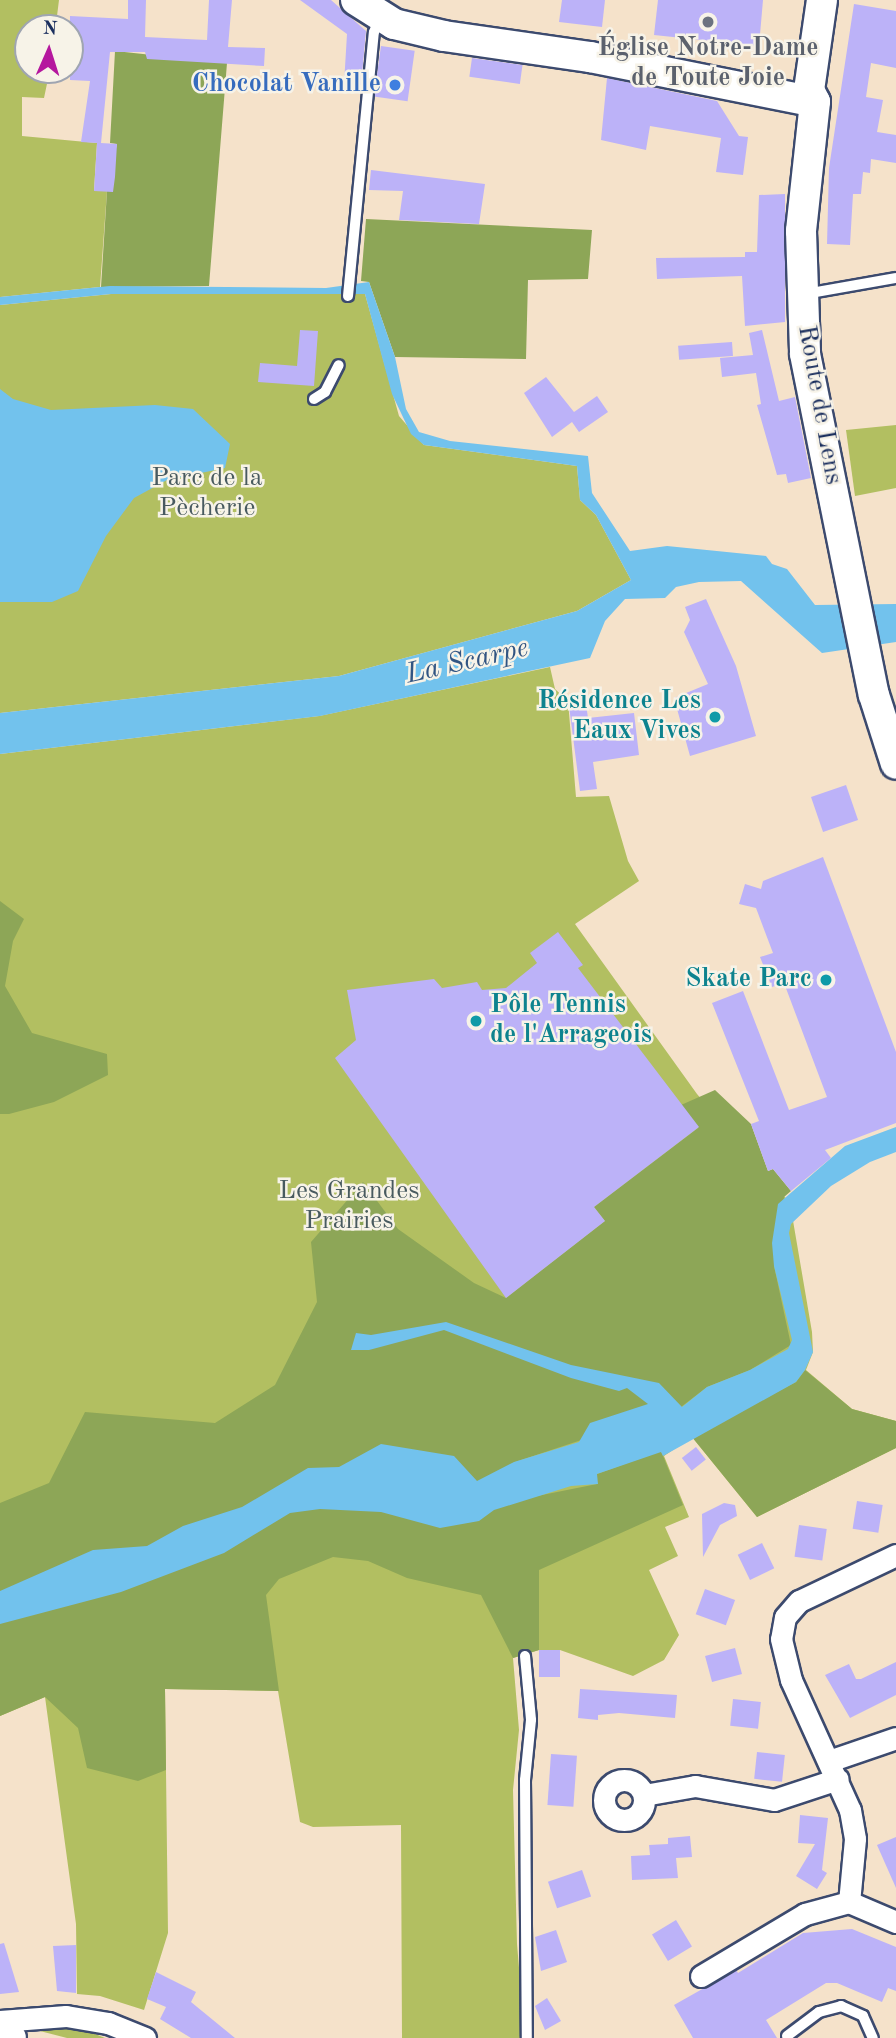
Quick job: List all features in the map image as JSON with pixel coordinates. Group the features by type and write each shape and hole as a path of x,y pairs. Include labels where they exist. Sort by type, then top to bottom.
{"main road":[{"path":"356,0 380,17 443,36 660,69 814,110 824,93 840,0"},
{"name":"Route de Lens","path":"822,0 809,90 814,110 801,231 802,294 812,396 864,652 896,764"},
{"path":"0,2036 10,2038"}],"street":[{"path":"849,1902 855,1839 833,1770 786,1667 782,1626 800,1601 896,1555"},
{"path":"644,1795 695,1786 774,1800 896,1738"},
{"path":"701,1976 805,1914 849,1902 896,1923"},
{"path":"0,2021 66,2016 108,2024 145,2038"}],"lane":[{"path":"348,296 374,32 380,17"},
{"path":"802,294 896,278"},
{"path":"314,399 325,392 339,365"},
{"path":"525,1656 531,1720 525,1780 527,2038"},
{"path":"787,2036 819,2012 841,2006 863,2016 873,2038"}],"green space":[{"path":"0,0 59,0 57,14 14,14 14,84 47,84 44,98 22,97 22,136 97,143 94,190 107,191 100,287 0,297"},
{"path":"115,51 227,63 209,286 101,287 107,191 117,144 110,143"},
{"path":"366,219 592,230 588,279 528,280 526,359 395,357 369,282 361,281"},
{"name":"Parc de la Pècherie","path":"111,294 365,294 399,416 424,445 577,466 580,500 596,515 631,580 577,611 339,676 0,713 0,305"},
{"path":"896,425 896,488 855,496 846,430"},
{"name":"Les Grandes Prairies","path":"550,667 555,689 568,701 576,797 609,796 628,861 639,881 575,924 697,1094 790,1203 812,1332 813,1352 806,1370 852,1409 896,1421 896,1448 757,1517 692,1437 664,1456 689,1517 665,1527 678,1556 649,1570 679,1635 664,1660 633,1676 560,1650 539,1650 513,1658 519,1730 513,1790 517,1944 525,2038 402,2038 401,1825 313,1827 300,1822 278,1691 165,1689 168,1933 144,2010 100,1996 77,1994 76,1924 45,1697 0,1716 0,754 319,716"},
{"path":"0,901 24,919 13,941 5,986 32,1033 107,1054 108,1075 54,1102 9,1114 0,1114"},
{"path":"715,1090 751,1124 768,1171 773,1169 791,1191 784,1197 774,1266 791,1345 750,1370 707,1387 681,1407 515,1462 527,1498 597,1484 597,1474 661,1451 683,1505 539,1570 539,1650 513,1658 481,1595 407,1578 368,1561 333,1557 279,1579 266,1595 279,1691 165,1689 166,1770 138,1781 87,1768 78,1728 45,1697 0,1716 0,1503 49,1483 85,1412 215,1423 275,1385 317,1302 311,1242 363,1182 398,1229 474,1283 506,1298 605,1221 594,1207 698,1128 681,1105"},
{"path":"805,1370 852,1409 896,1421 896,1448 757,1517 692,1437 796,1382"},
{"path":"46,2026 88,2031 105,2038 67,2038 36,2030"}],"water":[{"name":"La Scarpe","path":"369,282 395,357 406,409 419,432 450,441 588,456 592,493 630,551 667,546 766,556 772,564 787,569 815,605 896,604 896,642 822,653 741,581 699,582 676,587 665,598 625,599 605,621 590,658 320,716 0,754 0,713 339,676 577,611 631,580 596,515 580,500 577,466 424,445 411,434 392,394 365,294 111,294 0,305 0,297 110,286 326,288"},
{"path":"0,389 13,399 51,410 155,405 193,409 230,444 225,468 167,480 134,498 106,536 78,591 52,602 0,602"},
{"path":"896,1127 896,1152 870,1162 831,1186 791,1224 789,1233 813,1352 805,1370 796,1382 663,1456 661,1452 597,1474 598,1484 571,1486 494,1510 479,1521 440,1528 381,1512 320,1509 290,1513 224,1553 121,1592 0,1624 0,1591 93,1550 147,1546 183,1526 242,1507 308,1468 339,1467 381,1444 454,1456 477,1481 514,1462 579,1442 590,1423 648,1404 627,1388 619,1391 571,1378 444,1330 369,1350 351,1350 356,1333 371,1335 446,1322 571,1365 659,1383 682,1407 707,1387 750,1370 788,1349 792,1340 774,1266 772,1243 778,1204 845,1146"}],"building":[{"path":"128,0 146,0 145,37 207,40 209,0 232,0 228,47 265,48 264,66 147,59 145,52 110,52 101,143 117,144 115,177 113,192 94,191 97,143 81,142 90,81 84,81 84,17 128,19"},
{"path":"300,0 331,0 366,31 361,85 344,84 347,34"},
{"path":"562,0 605,0 602,27 559,22"},
{"name":"Église Notre-Dame de Toute Joie","path":"658,0 763,0 759,46 654,35"},
{"path":"854,4 896,11 896,68 871,63 866,97 883,100 877,132 896,135 896,163 871,159 870,173 863,172 861,194 853,194 850,245 827,244 829,168"},
{"name":"Chocolat Vanille","path":"381,46 415,51 408,101 374,97"},
{"path":"472,58 523,65 520,84 469,77"},
{"path":"607,78 717,101 739,136 748,137 743,175 716,172 721,138 650,126 646,150 601,140"},
{"path":"371,170 485,184 479,224 399,220 403,191 369,190"},
{"path":"785,194 785,322 745,326 742,276 657,279 656,258 745,257 745,252 757,252 759,195"},
{"path":"300,330 318,331 314,386 258,382 260,363 297,366"},
{"path":"762,330 779,401 795,397 811,478 788,483 786,474 777,475 757,405 761,404 756,373 722,377 720,358 753,355 749,333"},
{"path":"732,342 733,356 679,360 678,346"},
{"path":"546,377 574,412 597,396 608,412 579,432 572,422 552,437 524,393"},
{"name":"Résidence Les Eaux Vives","path":"706,599 736,666 756,736 690,756 674,698 708,684 684,632 690,620 685,607"},
{"path":"586,704 588,718 634,713 639,755 593,762 597,789 580,791 569,706"},
{"path":"846,785 858,820 823,832 811,797"},
{"name":"Skate Parc","path":"823,857 896,1052 896,1123 825,1150 831,1158 791,1191 773,1169 768,1171 751,1124 759,1121 712,1003 743,991 789,1110 827,1097 784,983 772,987 760,957 773,953 756,908 739,904 745,884 761,889 763,881"},
{"path":"558,932 583,965 578,968 699,1127 594,1207 605,1221 506,1298 335,1058 356,1040 347,990 434,979 442,988 477,982 482,990 506,988 537,963 530,953"},
{"path":"696,1447 706,1460 692,1471 682,1458"},
{"path":"857,1501 883,1505 878,1533 853,1529"},
{"path":"724,1503 735,1505 737,1516 720,1525 703,1557 702,1514"},
{"path":"799,1525 827,1529 822,1561 795,1557"},
{"path":"762,1543 774,1568 750,1580 738,1555"},
{"path":"705,1589 735,1600 726,1625 696,1614"},
{"path":"735,1648 742,1674 712,1682 705,1656"},
{"path":"539,1650 560,1650 560,1677 539,1677"},
{"path":"896,1662 896,1695 850,1718 825,1675 849,1664 856,1679 861,1679"},
{"path":"580,1689 677,1695 675,1718 619,1713 598,1715 598,1720 578,1718"},
{"path":"733,1699 761,1702 758,1729 730,1726"},
{"path":"757,1752 785,1755 782,1782 754,1779"},
{"path":"551,1754 577,1756 573,1807 547,1805"},
{"path":"800,1815 828,1818 822,1870 827,1873 817,1889 796,1876 815,1844 798,1843"},
{"path":"690,1836 692,1857 676,1858 678,1878 632,1880 631,1856 650,1855 649,1845 668,1844 668,1838"},
{"path":"896,1837 896,1888 877,1845"},
{"path":"582,1870 591,1896 557,1908 548,1882"},
{"path":"676,1920 692,1947 668,1961 652,1934"},
{"path":"852,1929 896,1947 896,1991 888,1988 882,2002 837,1983 826,1983 766,2020 777,2038 693,2038 674,2005 736,1970 738,1973 803,1933"},
{"path":"556,1930 567,1962 541,1971 535,1937"},
{"path":"4,1943 19,1992 0,1994 0,1944"},
{"path":"76,1945 76,1993 57,1991 53,1946"},
{"path":"156,1972 196,1992 191,2002 235,2038 191,2038 160,2019 166,2007 147,1999"},
{"path":"547,1998 561,2021 545,2030 535,2006"}],"place":[{"name":"Église Notre-Dame de Toute Joie","path":"708,22"},
{"name":"Chocolat Vanille","path":"395,85"},
{"name":"Résidence Les Eaux Vives","path":"715,717"},
{"name":"Skate Parc","path":"826,980"},
{"name":"Pôle Tennis de l'Arrageois","path":"476,1021"}]}
